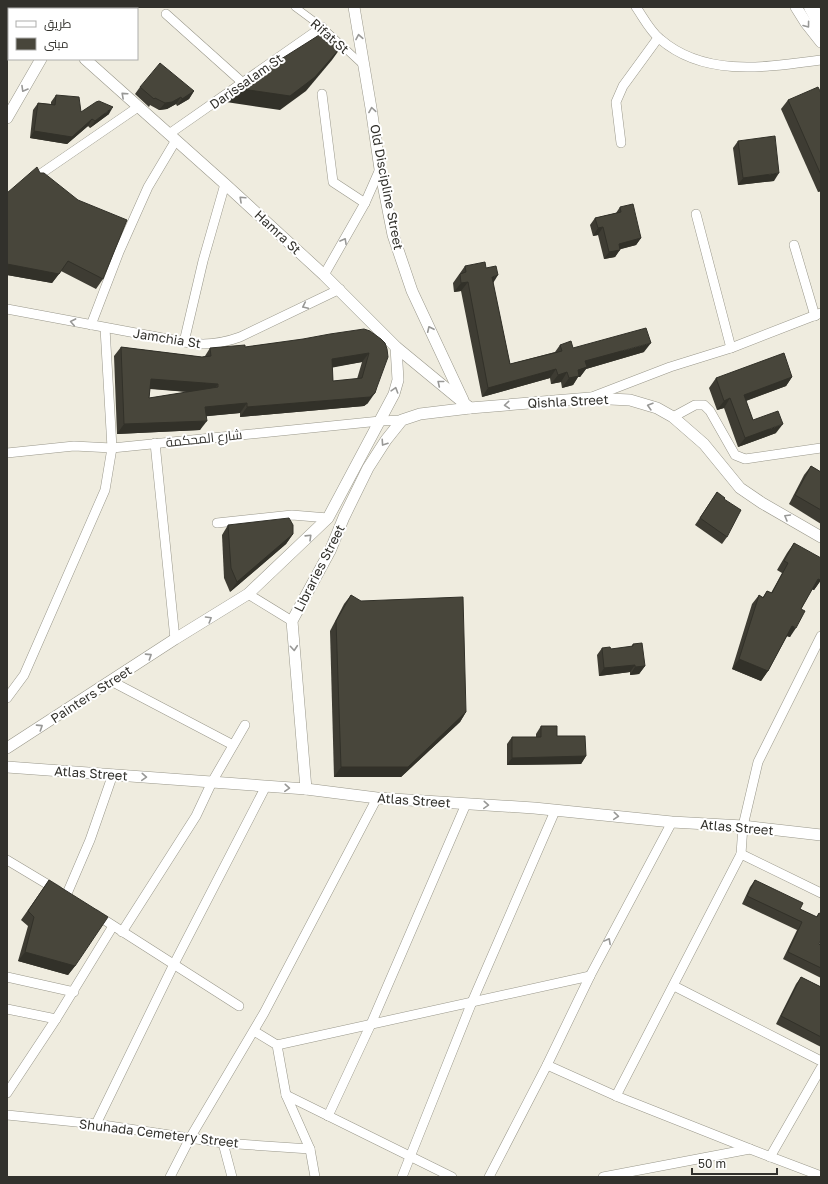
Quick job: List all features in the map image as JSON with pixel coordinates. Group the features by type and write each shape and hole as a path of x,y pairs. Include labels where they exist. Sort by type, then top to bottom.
{"main road":[{"path":"811,7 819,17"}],"street":[{"name":"Rifat St","path":"294,7 322,27 365,66"},
{"name":"Old Discipline Street","path":"354,7 365,66 380,169 393,235 412,291 467,405"},
{"path":"636,7 658,38 675,50 698,60 728,67 768,66 821,60"},
{"path":"796,7 806,24 821,42"},
{"path":"166,14 243,83"},
{"name":"Darissalam St","path":"173,137 243,83 322,27"},
{"path":"621,143 616,102 623,86 658,38"},
{"path":"7,118 40,60"},
{"name":"Hamra St","path":"86,60 340,289 396,347 467,405"},
{"path":"322,94 333,182 365,203"},
{"path":"36,177 138,107"},
{"path":"91,325 119,252 148,187 173,137"},
{"path":"324,275 365,203 380,169"},
{"path":"184,342 203,261 225,184"},
{"path":"696,214 731,348"},
{"path":"590,398 670,367 731,348 818,314 794,245"},
{"name":"Jamchia St","path":"7,309 105,328 207,345 230,341 340,289"},
{"path":"7,698 24,675 105,490 112,448 105,328"},
{"name":"Libraries Street","path":"175,639 248,594 328,518 394,394 398,380 396,347"},
{"name":"Qishla Street","path":"407,418 467,405 590,398 630,400 657,408 673,417 704,444 740,488 762,503 821,537"},
{"path":"673,417 695,405 704,405 710,411 735,454 745,459 821,448"},
{"name":"Libraries Street","path":"306,789 292,621 330,551 368,468 386,440 407,418"},
{"name":"شارع المحكمة","path":"7,453 74,446 112,448 407,418"},
{"path":"155,443 175,639"},
{"path":"217,523 292,515 328,518"},
{"path":"248,594 292,621"},
{"path":"616,1096 741,854 743,826 758,762 821,636"},
{"name":"Painters Street","path":"7,748 175,639"},
{"path":"111,681 233,745"},
{"path":"122,932 196,816 212,782 245,724"},
{"name":"Atlas Street","path":"7,767 306,789 377,798 554,811 672,822 743,826 821,835"},
{"path":"7,860 69,898 113,774"},
{"path":"96,1124 174,964 266,786"},
{"path":"170,1177 190,1138 254,1031 377,798"},
{"path":"328,1116 466,804"},
{"path":"402,1177 472,1002 554,811"},
{"path":"489,1177 590,976 672,822"},
{"path":"741,854 821,893"},
{"path":"90,911 239,1006"},
{"path":"7,1093 74,992 113,926"},
{"path":"254,1031 277,1045 590,976"},
{"path":"7,977 74,992"},
{"path":"674,986 821,1061"},
{"path":"7,1009 56,1019"},
{"path":"277,1045 286,1095 310,1149 315,1177"},
{"path":"547,1064 616,1096 821,1176"},
{"path":"770,1157 821,1068"},
{"path":"286,1095 452,1177"},
{"name":"Shuhada Cemetery Street","path":"7,1115 96,1124 223,1143 310,1149"},
{"path":"223,1143 232,1177"},
{"path":"603,1177 750,1149"}],"building":[{"path":"324,32 342,46 315,77 290,96 235,88"},
{"path":"160,63 194,91 182,99 181,97 172,102 165,103 155,98 154,99 140,87"},
{"path":"818,87 821,93 821,175 788,100"},
{"path":"56,95 79,97 81,112 99,101 113,107 95,121 92,119 72,137 34,131 38,103 55,105"},
{"path":"775,136 779,173 743,178 738,141"},
{"path":"37,167 40,173 44,173 78,200 127,220 103,279 68,261 59,274 7,264 7,193"},
{"path":"633,204 641,238 619,244 620,250 609,252 603,227 598,228 595,218 621,212 620,207"},
{"path":"485,262 486,268 496,266 498,275 492,277 510,364 562,351 560,345 571,341 573,348 646,328 651,343 585,361 587,367 578,370 579,376 569,378 567,372 558,375 556,369 488,388 468,282 461,283 460,274 466,272 465,266"},
{"path":"364,329 370,331 385,343 388,357 375,393 370,397 247,407 247,403 205,407 207,421 124,424 121,347 202,357 211,356 210,348 245,345 245,347","holes":["369,353 362,378 333,381 332,359","151,379 218,384 218,387 149,398"]},
{"path":"784,353 792,377 744,395 753,420 778,411 783,424 745,438 730,398 724,401 716,378"},
{"path":"811,466 821,472 821,510 795,495"},
{"path":"717,492 725,498 724,499 741,510 727,537 700,518"},
{"path":"289,518 293,525 293,534 237,582 231,568 228,525"},
{"path":"794,543 821,558 821,580 818,579 801,609 805,611 796,628 792,626 768,671 739,659 759,595 763,598 767,591 772,593 788,563 784,561"},
{"path":"351,595 361,601 463,597 466,712 408,767 341,767 336,621"},
{"path":"642,643 645,666 635,667 635,665 604,668 602,648 610,647 611,649 633,646 633,644"},
{"path":"541,726 557,726 557,736 585,736 586,756 512,758 512,737 541,737"},
{"path":"49,880 108,917 75,966 25,952 34,917 28,911"},
{"path":"755,880 803,903 800,909 817,917 819,913 821,914 821,940 819,944 821,946 821,968 788,952 802,922 747,896"},
{"path":"801,977 821,987 821,1037 781,1016"}]}
